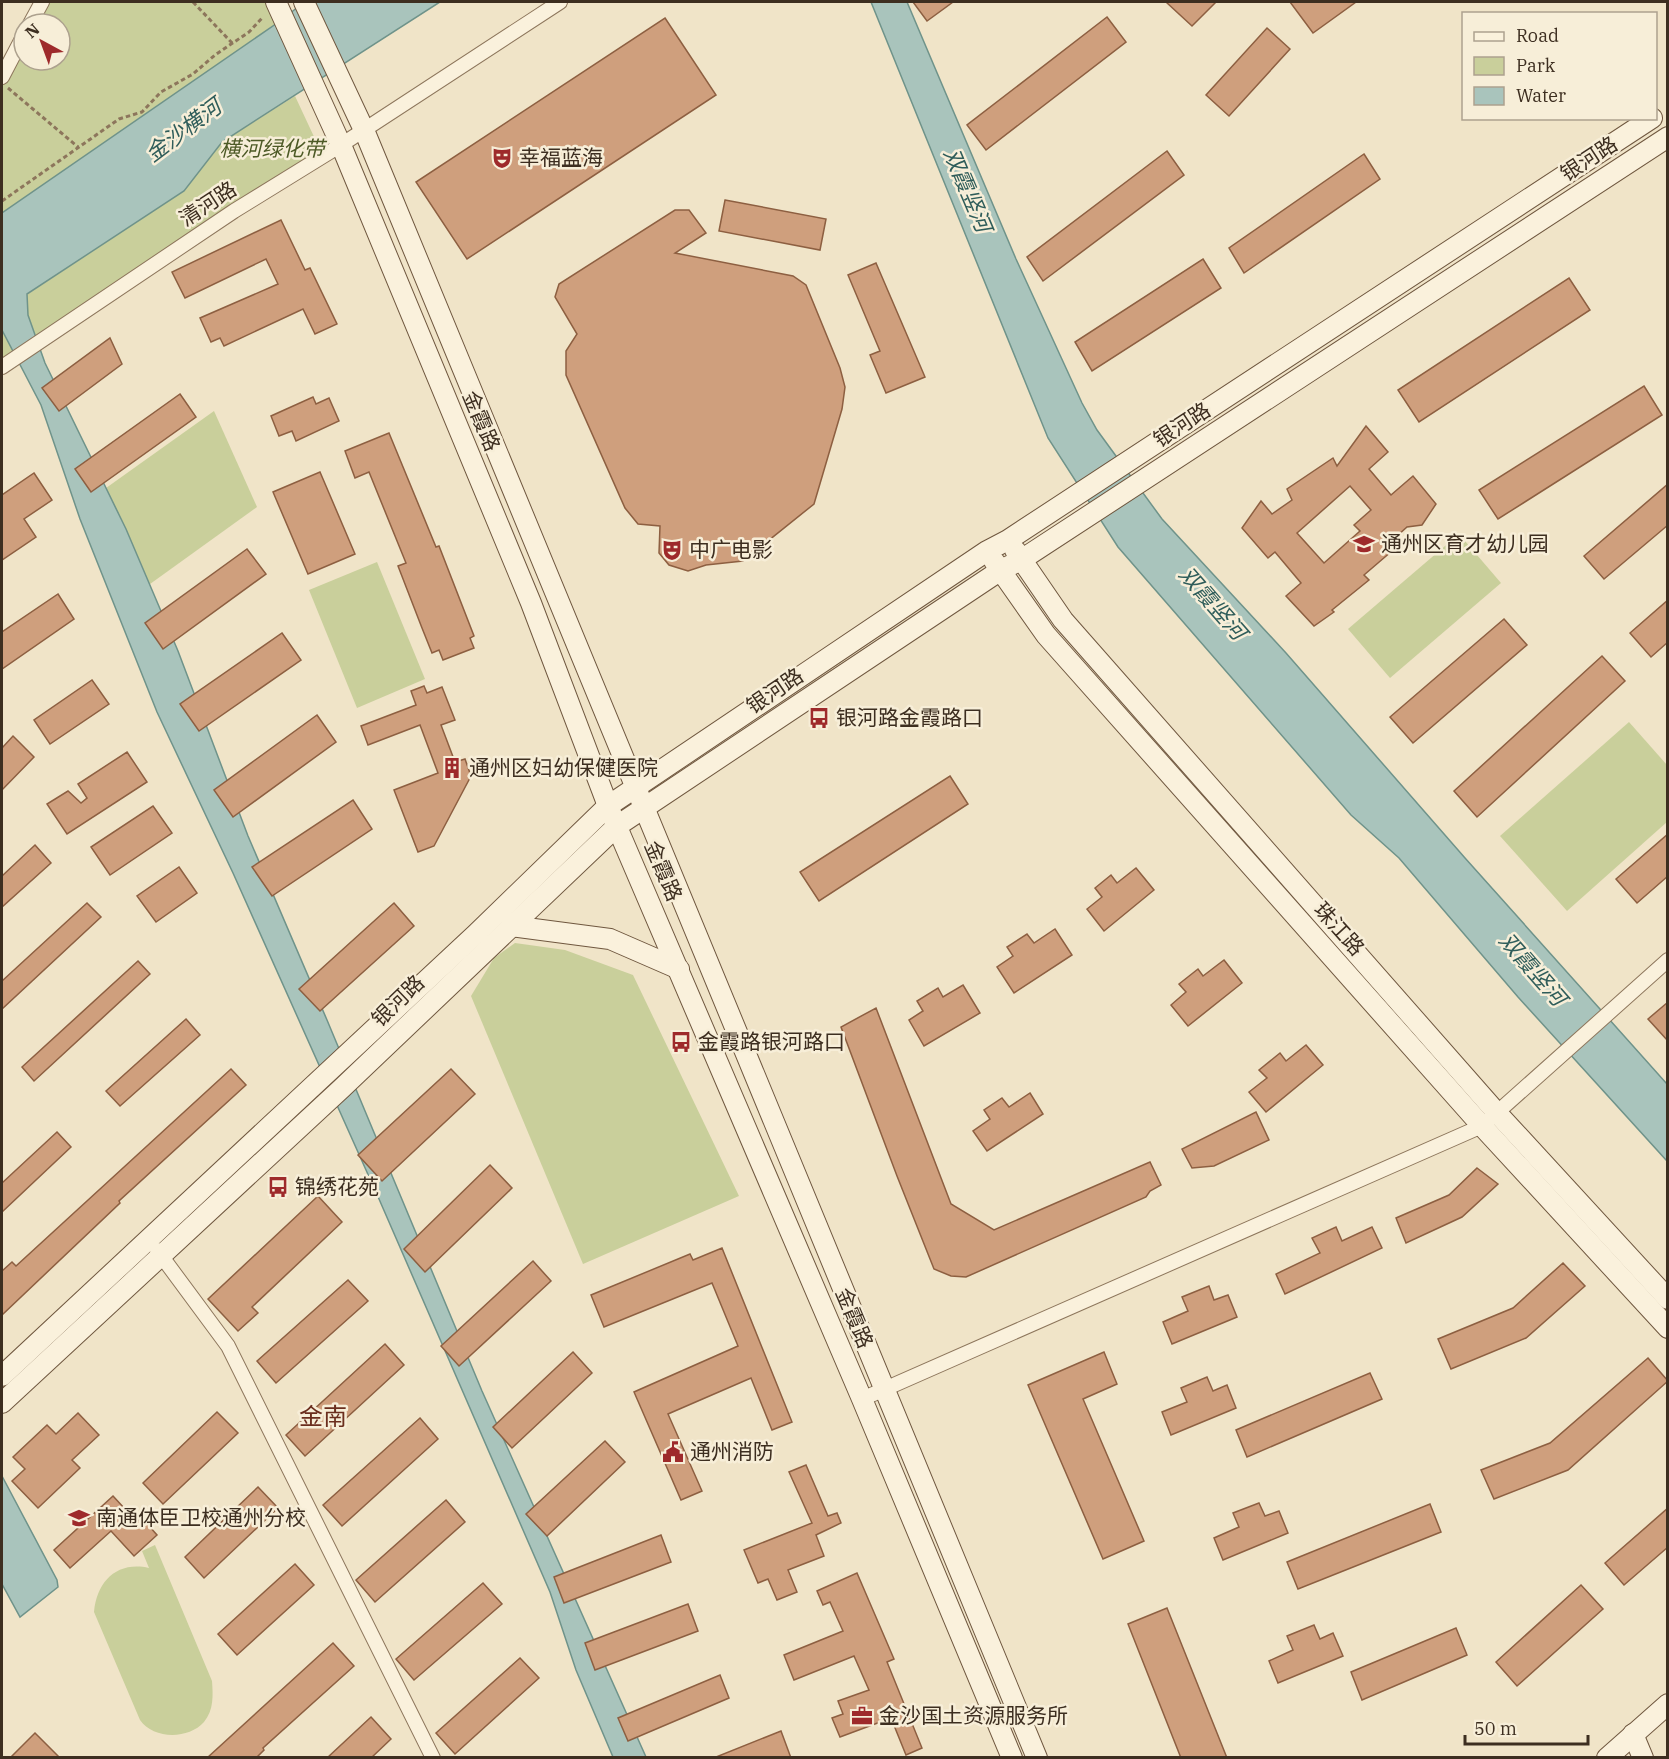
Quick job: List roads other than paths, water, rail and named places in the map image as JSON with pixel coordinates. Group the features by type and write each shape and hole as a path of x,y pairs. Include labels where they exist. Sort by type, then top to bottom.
{"main road":[{"name":"金霞路","path":"304,2 364,130 1037,1758"},
{"name":"金霞路","path":"277,3 341,145 531,603 608,806 862,1399 1012,1758"},
{"name":"银河路","path":"2,1376 476,934 608,806 987,551 1008,540 1649,120"},
{"name":"银河路","path":"2,1403 341,1089 617,826 1000,570 1021,560 1668,137"},
{"name":"珠江路","path":"1008,540 1063,620 1668,1328"},
{"name":"珠江路","path":"987,551 1046,635 1490,1119 1668,1299"},
{"path":"511,926 610,939 679,969"},
{"path":"1607,1758 1668,1704"},
{"path":"1633,1734 1643,1758"}],"street":[{"name":"清河路","path":"2,367 234,211 341,145 560,2"},
{"path":"2,76 12,57"},
{"path":"862,1399 1490,1119 1668,960"},
{"path":"148,1239 228,1346 433,1758"}],"water":[{"name":"金沙横河","path":"304,2 440,2 222,142 184,191 27,294 28,315 45,363 126,529 178,651 248,836 482,1391 646,1757 613,1757 576,1670 550,1592 379,1199 233,873 157,712 80,519 41,405 2,330 2,213 283,19"},
{"name":"双霞竖河","path":"871,2 907,2 1016,259 1082,403 1097,430 1162,519 1286,653 1667,1084 1667,1161 1518,997 1399,858 1351,815 1118,547 1048,438"},
{"path":"2,1476 57,1580 58,1587 20,1617 2,1584"}],"place":[{"name":"幸福蓝海","path":"502,158"},
{"name":"通州区育才幼儿园","path":"1364,544"},
{"name":"中广电影","path":"672,550"},
{"name":"银河路金霞路口","path":"819,718"},
{"name":"通州区妇幼保健医院","path":"452,768"},
{"name":"金霞路银河路口","path":"681,1042"},
{"name":"锦绣花苑","path":"278,1187"},
{"name":"通州消防","path":"673,1452"},
{"name":"南通体臣卫校通州分校","path":"79,1518"},
{"name":"金沙国土资源服务所","path":"862,1716"}],"district":[{"name":"金南","path":"323,1417"}],"park label":[{"name":"横河绿化带","path":"272,149"}]}
